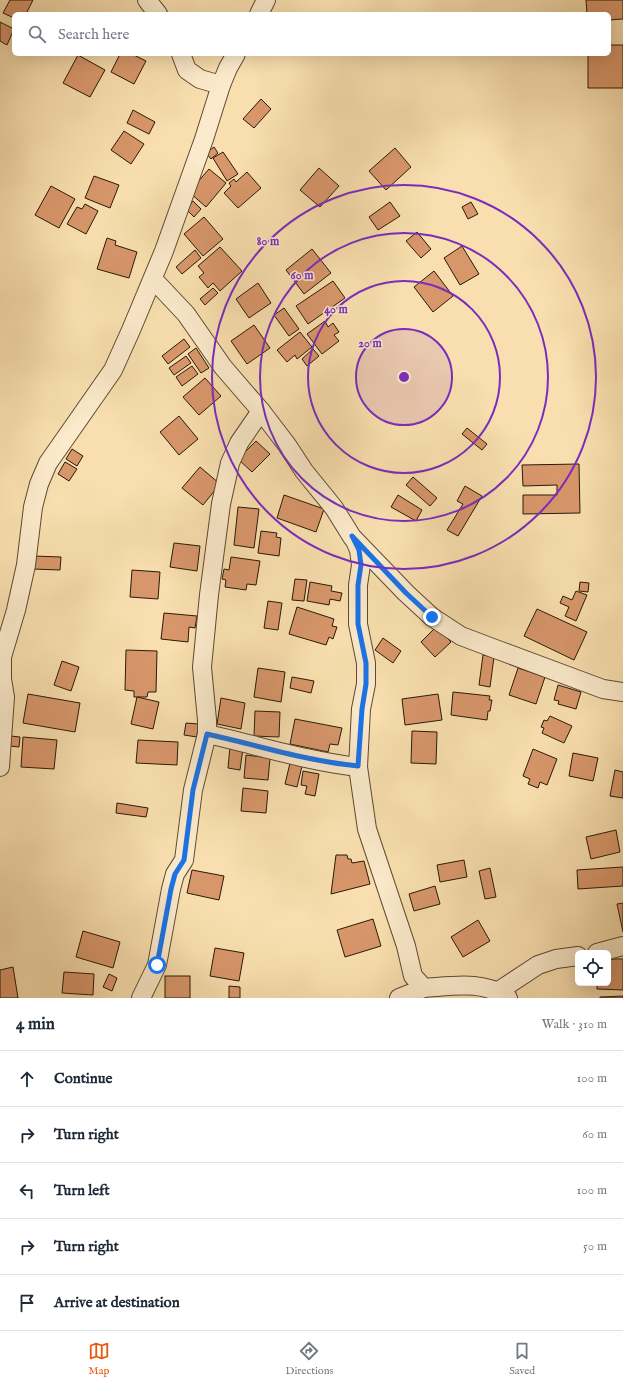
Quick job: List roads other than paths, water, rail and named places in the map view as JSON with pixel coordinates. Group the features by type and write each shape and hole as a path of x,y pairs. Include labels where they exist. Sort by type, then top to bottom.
{"street":[{"path":"147,0 156,12"},
{"path":"260,12 266,0"},
{"path":"182,56 187,70 200,79 221,85"},
{"path":"0,767 5,697 2,679 2,657 16,610 26,564 34,507 40,484 48,463 113,370 164,251 204,139 221,85 235,56"},
{"path":"153,279 186,314 223,367 261,411 287,445 304,471 334,508 359,550 361,565 358,585 358,624 366,663 366,684 362,709 358,766 367,829 406,946 413,976 424,988"},
{"path":"140,998 157,965 171,889 175,874 184,860 193,790 207,734 202,666 209,595 221,504 230,463 239,443 261,411"},
{"path":"352,536 406,593 432,617 461,636 603,689 623,692"},
{"path":"207,734 286,754 341,765 358,766"},
{"path":"608,950 623,946"},
{"path":"399,998 424,988 472,985 482,986 503,995 538,965 556,959 575,956"}]}
